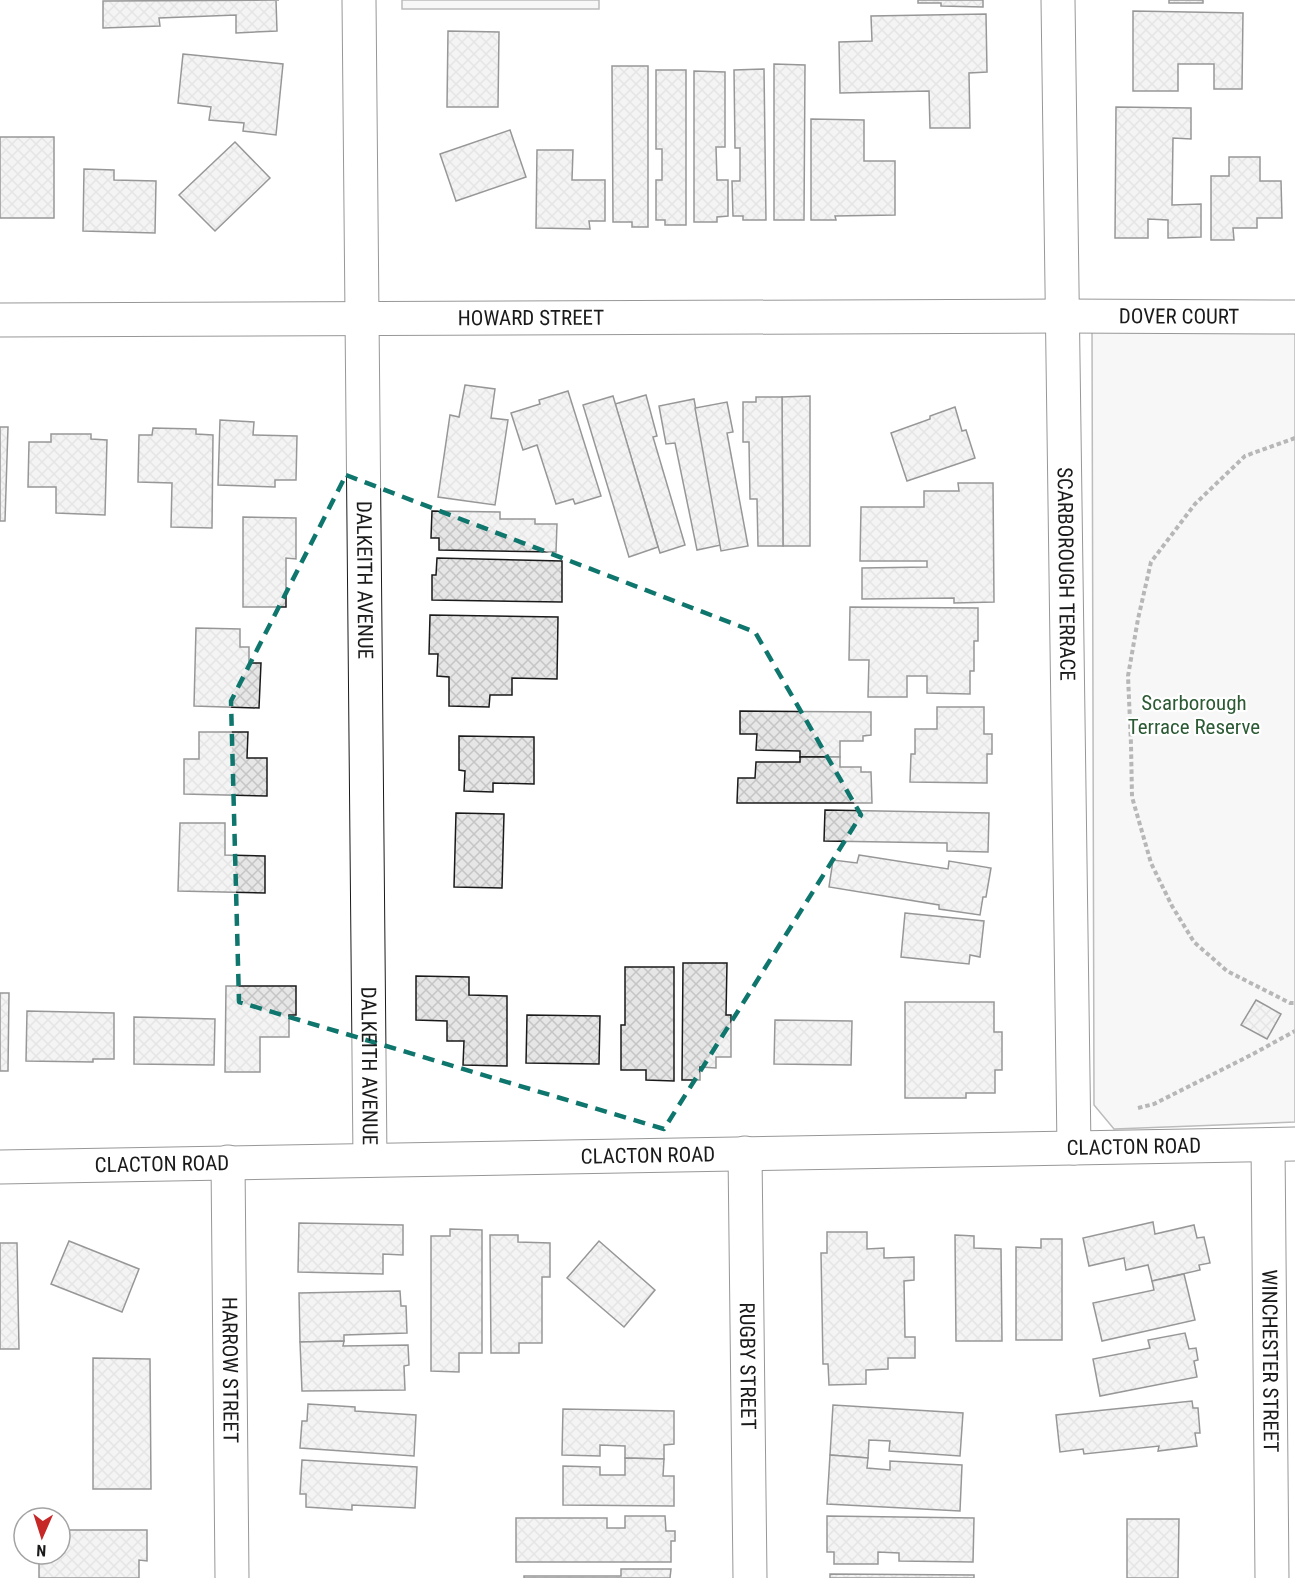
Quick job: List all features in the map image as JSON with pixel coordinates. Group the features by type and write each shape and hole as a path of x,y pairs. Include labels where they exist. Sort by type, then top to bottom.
{"street":[{"name":"DALKEITH AVENUE","path":"359,0 370,1160"},
{"name":"SCARBOROUGH TERRACE","path":"1058,0 1074,1148"},
{"name":"HOWARD STREET","path":"0,320 1062,316"},
{"name":"DOVER COURT","path":"1062,316 1295,317"},
{"name":"CLACTON ROAD","path":"0,1167 1282,1144"},
{"name":"WINCHESTER STREET","path":"1272,1578 1282,1144"},
{"name":"RUGBY STREET","path":"746,1154 750,1578"},
{"name":"HARROW STREET","path":"228,1162 232,1578"}],"path":[{"path":"1295,438 1245,456 1195,504 1151,562 1128,676 1132,797 1151,864 1172,906 1194,942 1227,971 1295,1003"},
{"path":"1131,1110 1154,1104 1295,1031"}],"highlighted area":[{"path":"346,475 755,632 861,815 664,1129 239,1002 231,701"}],"shaded area":[{"path":"402,0 599,0 599,9 402,9"},
{"name":"Scarborough Terrace Reserve","path":"1092,325 1295,325 1295,1122 1114,1129 1094,1105"}],"building":[{"path":"276,0 277,31 236,33 236,15 159,18 160,26 103,28 103,1"},
{"path":"918,0 983,0 983,7 941,6 941,3 918,3"},
{"path":"1169,0 1203,0 1203,3 1169,3"},
{"path":"1133,11 1243,13 1242,89 1214,89 1214,64 1178,64 1178,91 1133,91"},
{"path":"986,14 987,72 969,73 970,128 930,128 929,91 840,93 839,42 872,41 871,16"},
{"path":"448,31 499,32 498,107 447,107"},
{"path":"183,54 283,64 276,135 243,131 244,123 209,120 211,107 178,103"},
{"path":"774,64 805,65 804,220 774,220"},
{"path":"612,66 648,66 648,227 632,227 632,222 613,222"},
{"path":"764,69 766,220 743,220 743,216 733,216 732,181 740,181 740,148 735,148 734,70"},
{"path":"656,70 686,70 686,225 665,225 665,220 656,220 656,180 662,180 662,149 656,149"},
{"path":"694,71 725,72 725,147 716,147 717,180 728,180 728,216 717,217 717,222 694,222"},
{"path":"1116,107 1191,108 1191,139 1173,138 1172,205 1201,204 1201,237 1168,238 1168,220 1148,219 1148,238 1115,238"},
{"path":"811,119 864,120 864,161 895,161 895,215 835,216 836,220 811,220"},
{"path":"510,130 526,177 456,201 440,154"},
{"path":"0,137 54,137 54,218 0,218"},
{"path":"235,142 270,178 215,231 179,195"},
{"path":"537,150 573,150 572,180 605,180 605,221 589,221 590,229 536,228"},
{"path":"1229,157 1260,157 1260,181 1281,181 1282,218 1257,218 1257,228 1233,228 1234,240 1211,240 1211,176 1229,176"},
{"path":"84,169 114,170 114,180 156,181 155,233 83,231"},
{"path":"465,385 495,389 491,418 508,420 495,505 438,497 450,415 459,417"},
{"path":"568,391 601,496 575,504 573,499 556,504 537,445 523,450 511,413 540,404 539,400"},
{"path":"646,395 657,436 653,437 685,545 660,553 615,404"},
{"path":"613,396 658,547 629,557 583,405"},
{"path":"810,396 810,546 783,546 782,397"},
{"path":"756,397 782,397 783,546 758,546 757,499 750,499 749,442 743,442 743,402 756,402"},
{"path":"694,399 721,545 697,550 675,443 666,444 659,406"},
{"path":"727,402 733,432 727,433 748,546 721,551 695,408"},
{"path":"955,407 962,431 966,430 975,458 907,481 891,433"},
{"path":"220,420 254,422 253,435 297,436 296,480 275,480 275,487 218,485"},
{"path":"0,427 8,427 5,521 0,521"},
{"path":"153,428 196,429 196,434 213,435 212,528 171,527 172,483 138,482 139,435 152,435"},
{"path":"51,434 91,434 91,439 107,440 105,515 56,513 56,487 28,487 29,442 51,442"},
{"path":"958,483 993,483 994,602 954,603 954,598 862,599 862,568 927,567 927,561 860,561 861,507 924,507 924,491 959,491"},
{"path":"432,511 500,512 500,519 535,519 535,524 557,524 556,552 439,550 439,538 431,538"},
{"path":"243,517 296,518 296,559 286,558 286,607 243,607"},
{"path":"437,558 562,561 562,602 432,600 432,575 436,575"},
{"path":"850,607 978,608 978,641 974,641 974,671 970,671 970,694 927,693 927,676 907,676 907,697 868,697 869,660 849,660"},
{"path":"430,615 558,617 557,679 512,678 512,695 490,695 489,707 449,706 449,677 437,676 438,654 429,654"},
{"path":"196,628 240,629 240,647 249,647 249,663 261,663 259,708 194,706"},
{"path":"937,707 984,707 984,734 992,734 992,754 987,754 987,783 910,782 911,754 915,754 915,729 937,729"},
{"path":"740,711 871,712 871,735 863,736 863,741 840,741 840,757 800,757 800,751 756,750 757,734 740,734"},
{"path":"199,732 248,732 247,758 267,758 267,796 184,794 184,759 199,759"},
{"path":"459,736 534,737 534,784 493,783 493,792 464,791 465,771 459,770"},
{"path":"800,757 840,757 840,767 861,767 861,772 871,772 872,803 737,803 738,778 755,778 756,762 800,762"},
{"path":"825,810 989,813 988,852 947,851 947,843 824,841"},
{"path":"456,813 504,814 502,888 454,887"},
{"path":"180,823 225,823 225,855 265,856 265,893 178,891"},
{"path":"859,855 948,869 949,861 991,868 980,915 939,909 939,905 829,887 833,860 857,863"},
{"path":"905,913 984,921 980,957 970,955 969,964 901,957"},
{"path":"683,963 727,963 726,1015 731,1015 731,1057 716,1057 716,1068 700,1067 700,1080 682,1080"},
{"path":"625,967 674,967 674,1081 646,1080 646,1070 621,1070 621,1025 625,1025"},
{"path":"416,976 469,977 469,995 507,996 507,1066 463,1065 464,1041 447,1041 447,1021 416,1020"},
{"path":"226,986 296,986 296,1015 289,1015 289,1037 260,1037 260,1072 225,1072"},
{"path":"0,993 9,993 8,1071 0,1071"},
{"path":"1256,1000 1281,1014 1267,1039 1241,1025"},
{"path":"905,1002 994,1002 994,1032 1002,1032 1002,1070 995,1070 995,1093 966,1093 966,1098 905,1098"},
{"path":"27,1011 114,1013 114,1059 93,1059 93,1062 26,1061"},
{"path":"527,1015 600,1016 599,1064 526,1063"},
{"path":"134,1017 215,1019 214,1065 134,1064"},
{"path":"775,1020 852,1021 851,1065 774,1064"},
{"path":"1153,1222 1155,1234 1194,1225 1197,1238 1204,1237 1210,1263 1199,1265 1200,1270 1152,1281 1148,1265 1126,1270 1124,1258 1089,1266 1083,1238"},
{"path":"299,1223 403,1225 403,1255 383,1254 383,1274 298,1272"},
{"path":"450,1229 482,1230 482,1353 459,1353 459,1372 431,1371 431,1236 450,1236"},
{"path":"827,1232 867,1232 867,1249 884,1248 884,1258 914,1257 914,1280 904,1281 905,1337 915,1337 915,1358 888,1358 888,1369 866,1370 866,1384 829,1385 828,1364 823,1364 821,1253 827,1253"},
{"path":"490,1235 518,1235 518,1242 550,1243 550,1277 542,1277 542,1343 519,1343 519,1353 491,1353"},
{"path":"955,1235 974,1236 974,1248 1001,1249 1002,1341 956,1341"},
{"path":"1041,1239 1062,1239 1062,1340 1016,1340 1016,1247 1041,1248"},
{"path":"69,1241 139,1269 122,1312 51,1284"},
{"path":"599,1241 655,1290 624,1327 567,1278"},
{"path":"0,1243 17,1243 19,1349 0,1349"},
{"path":"1184,1274 1195,1320 1102,1341 1093,1303 1154,1290 1152,1281"},
{"path":"400,1291 401,1306 406,1306 407,1333 344,1335 344,1341 300,1342 299,1293"},
{"path":"1185,1333 1189,1349 1196,1348 1198,1360 1194,1361 1197,1377 1100,1396 1093,1359 1150,1348 1148,1340"},
{"path":"344,1341 343,1346 408,1345 409,1365 404,1366 405,1390 302,1391 300,1342"},
{"path":"93,1358 150,1359 151,1489 93,1489"},
{"path":"1192,1401 1193,1408 1198,1408 1200,1433 1195,1433 1197,1446 1158,1451 1159,1446 1084,1454 1083,1449 1060,1452 1056,1415"},
{"path":"308,1404 355,1407 355,1411 416,1415 414,1456 300,1448 302,1421 307,1421"},
{"path":"833,1405 963,1413 960,1456 889,1451 890,1441 869,1440 868,1458 830,1455"},
{"path":"563,1409 674,1411 674,1444 664,1445 664,1459 625,1458 625,1446 600,1445 600,1456 562,1455"},
{"path":"830,1455 868,1458 867,1468 890,1470 890,1461 962,1465 960,1511 827,1504"},
{"path":"625,1458 664,1459 663,1476 674,1476 674,1506 563,1505 563,1466 600,1467 600,1475 625,1475"},
{"path":"302,1460 417,1467 415,1508 352,1505 352,1510 306,1507 306,1494 300,1494"},
{"path":"625,1516 665,1516 666,1531 675,1531 675,1541 671,1541 671,1562 516,1562 516,1518 607,1518 607,1528 625,1528"},
{"path":"827,1516 974,1518 973,1562 899,1561 899,1553 878,1552 878,1564 834,1564 834,1552 827,1552"},
{"path":"1127,1519 1179,1519 1178,1578 1127,1578"},
{"path":"72,1530 147,1530 147,1561 139,1560 139,1578 39,1578 39,1566 72,1566"},
{"path":"621,1569 671,1569 670,1578 524,1578 524,1576 621,1576"},
{"path":"830,1574 974,1575 974,1578 830,1578"}]}
